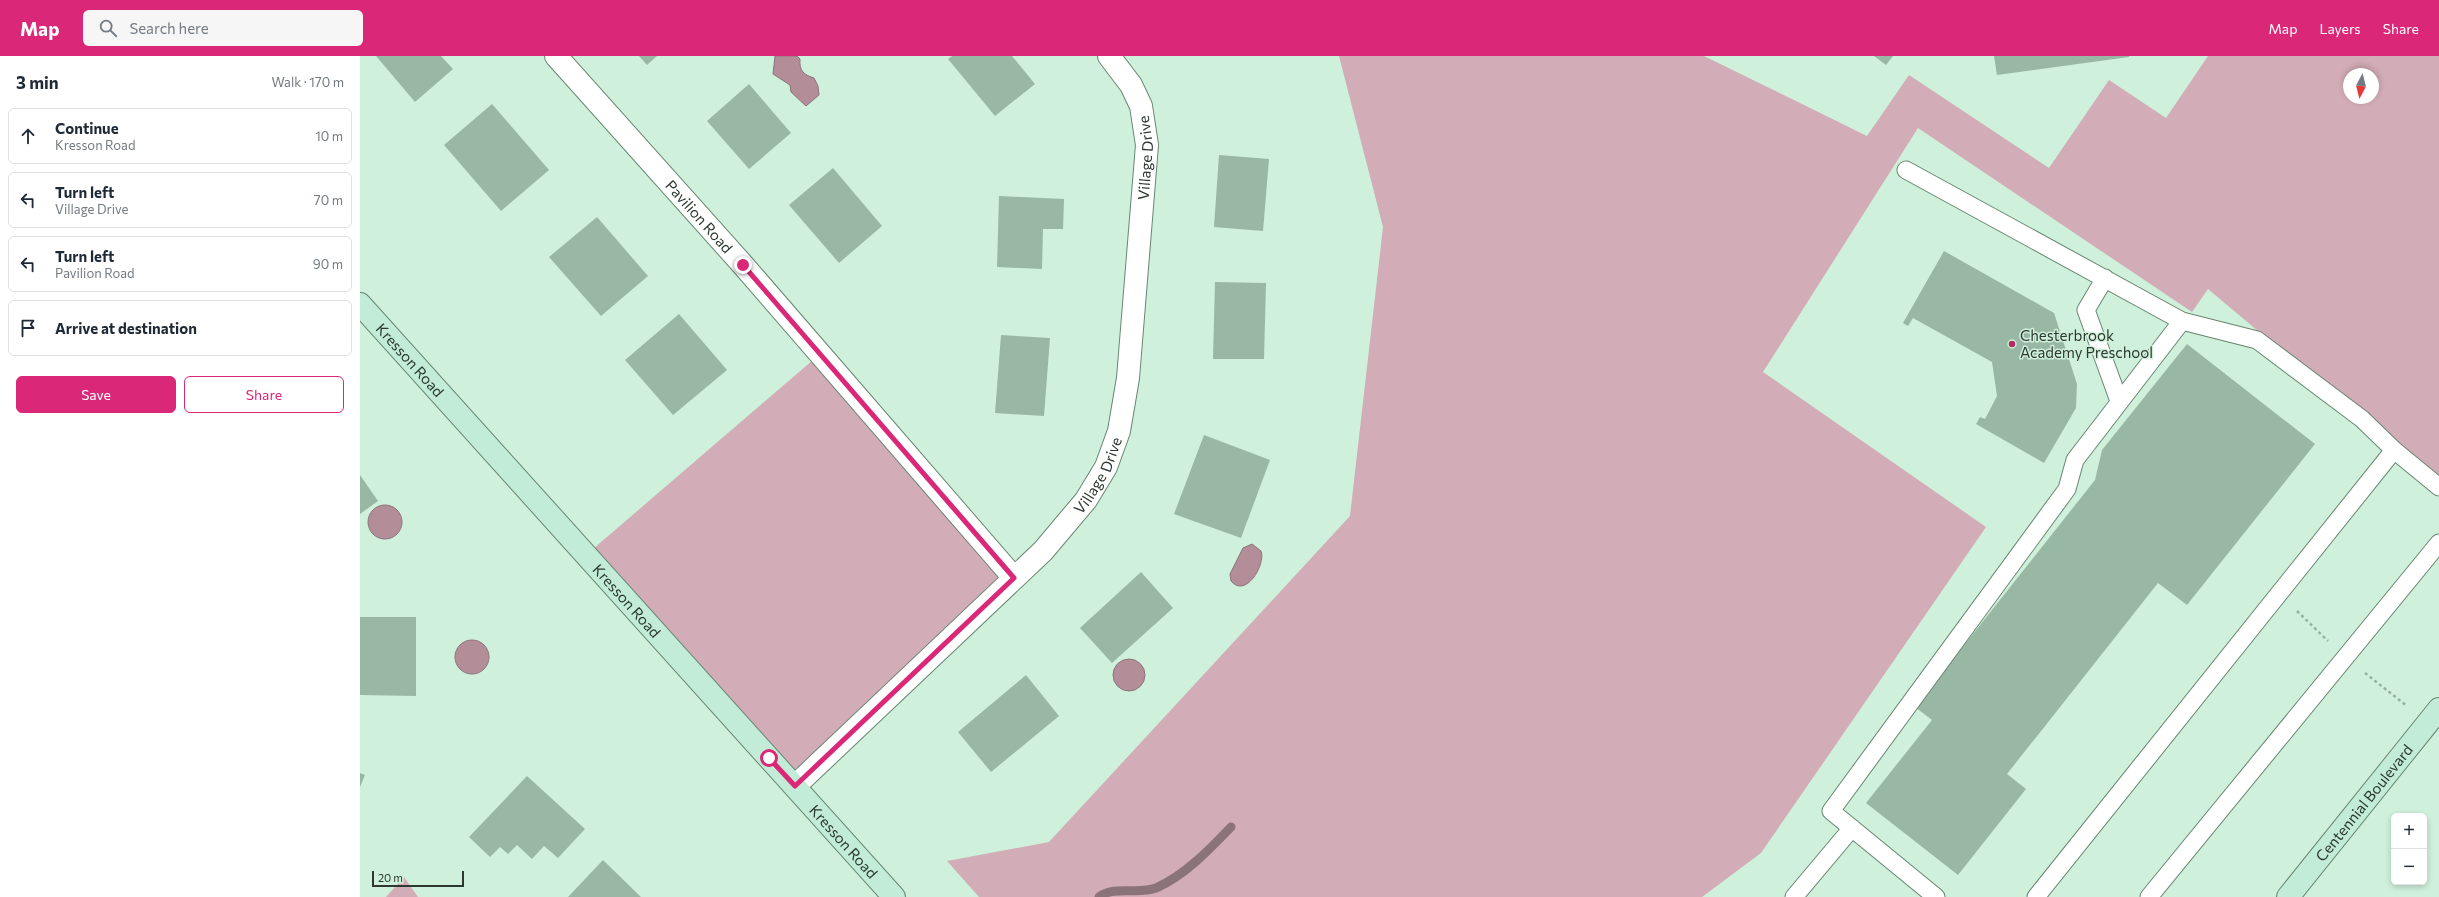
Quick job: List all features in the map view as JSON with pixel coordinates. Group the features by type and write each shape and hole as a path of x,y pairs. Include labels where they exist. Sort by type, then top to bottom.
{"main road":[{"name":"Kresson Road","path":"360,304 894,897"},
{"name":"Centennial Boulevard","path":"2288,897 2439,709"}],"street":[{"name":"Pavilion Road","path":"556,56 749,271 1014,578"},
{"name":"Village Drive","path":"795,786 1042,551 1086,500 1106,467 1119,431 1128,378 1147,145 1141,106 1131,85 1109,56"}],"lane":[{"path":"1906,170 2182,321 2257,340 2362,418 2394,450 2439,487"},
{"path":"2105,278 2086,310 2119,402"},
{"path":"1927,894 1831,811 2067,489 2075,460 2182,321"},
{"path":"2036,897 2394,450"},
{"path":"2149,897 2439,543"},
{"path":"1794,897 1852,828"}],"shaded area":[{"path":"775,56 797,56 800,59 800,67 803,72 814,78 818,86 819,95 806,106 791,92 790,85 773,74"},
{"path":"1339,56 1704,56 1867,136 1909,75 2049,168 2109,80 2166,118 2208,56 2439,56 2439,483 2208,289 2192,312 1918,128 1763,372 1986,527 1761,853 1702,897 979,897 947,861 1049,842 1350,516 1383,227"},
{"path":"820,354 1014,578 795,786 586,555"},
{"path":"382,505 388,505 397,510 401,516 401,528 397,534 388,539 382,539 373,534 368,525 368,519 373,510"},
{"path":"1252,544 1261,551 1261,564 1254,578 1243,586 1237,585 1231,581 1230,574 1243,548"},
{"path":"469,640 475,640 484,645 488,651 488,663 484,669 475,674 469,674 460,669 455,660 455,654 460,645"},
{"path":"1126,659 1132,659 1142,666 1145,675 1144,681 1138,688 1132,691 1126,691 1116,684 1113,678 1113,672 1120,662"},
{"path":"404,877 418,897 386,897"}],"building":[{"path":"376,56 441,56 453,69 415,102"},
{"path":"639,56 657,56 647,65"},
{"path":"952,56 1012,56 1035,84 995,116 948,59"},
{"path":"1874,56 1893,56 1886,65"},
{"path":"1994,56 2129,56 2129,57 1997,75"},
{"path":"749,84 791,133 749,169 707,121"},
{"path":"492,104 549,170 501,211 444,145"},
{"path":"1219,155 1269,159 1263,231 1214,227"},
{"path":"833,168 882,226 839,263 789,205"},
{"path":"999,196 1064,199 1063,229 1043,229 1042,269 997,267"},
{"path":"597,217 648,276 601,316 549,257"},
{"name":"Chesterbrook Academy Preschool","path":"1944,251 2054,313 2077,384 2076,408 2044,463 1976,424 1980,417 1985,419 1997,396 1992,362 1913,318 1908,326 1903,323"},
{"path":"1215,282 1266,283 1264,359 1213,359"},
{"path":"679,314 727,370 673,415 625,360"},
{"path":"1001,335 1050,338 1044,416 995,413"},
{"path":"2187,344 2315,444 2187,605 2158,583 2007,774 2026,789 1958,875 1866,803 1932,720 1915,707 2095,480 2102,450"},
{"path":"1204,435 1270,460 1241,538 1174,514"},
{"path":"360,475 378,501 360,514"},
{"path":"1141,572 1173,608 1112,663 1080,628"},
{"path":"360,617 416,617 416,696 360,695"},
{"path":"1026,675 1059,716 991,772 958,732"},
{"path":"360,773 365,775 360,787"},
{"path":"527,776 585,829 558,858 544,846 532,859 517,845 508,854 500,847 490,857 469,837"},
{"path":"603,860 641,897 568,897"}],"waterway":[{"path":"1099,897 1105,893 1119,891 1149,890 1166,883 1196,861 1231,827"}],"place":[{"name":"Chesterbrook Academy Preschool","path":"2012,344"}],"route":[{"path":"743,265 1014,578 844,737 795,786 769,758"}]}
